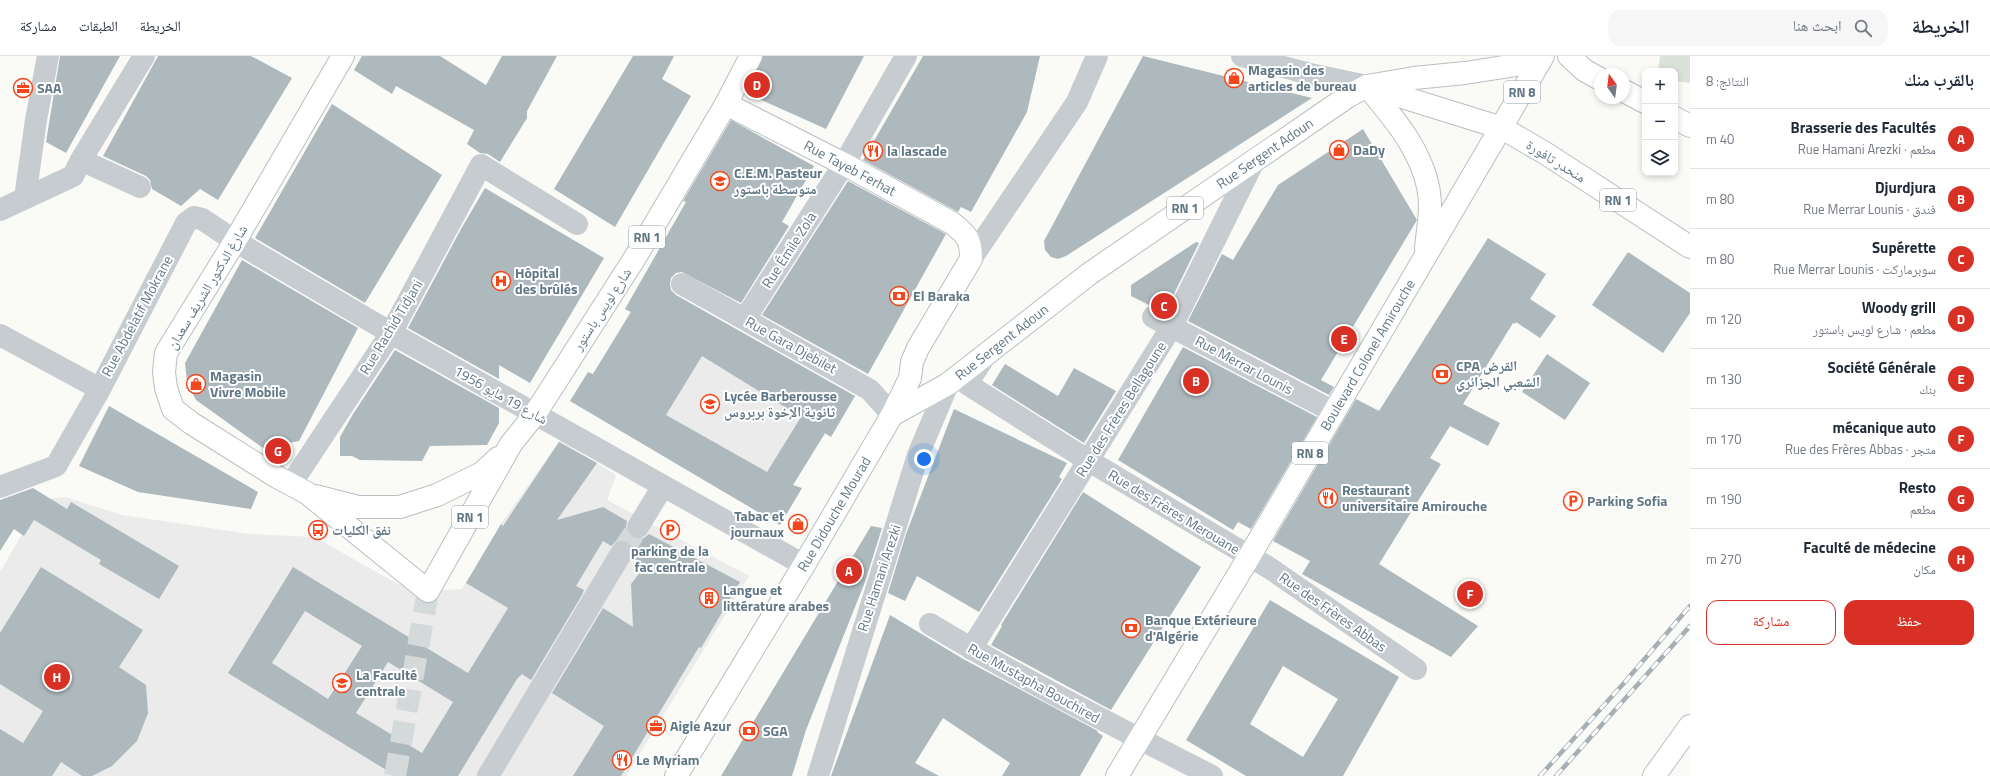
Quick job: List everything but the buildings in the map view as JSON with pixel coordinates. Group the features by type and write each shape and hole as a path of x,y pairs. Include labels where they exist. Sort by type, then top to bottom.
{"main road":[{"name":"شارغ الدكتور الشريف سعدان","path":"343,56 236,241 166,353 164,372 166,388 173,409 191,423 299,489 428,591 512,444"},
{"name":"شارع لويس باستور","path":"534,414 636,256 726,104 751,56"},
{"name":"RN 1","path":"1367,86 1414,78 1465,73 1523,64 1533,56"},
{"name":"Boulevard Colonel Amirouche","path":"1117,776 1249,557 1425,254 1502,128 1543,56"},
{"path":"1569,56 1594,75"},
{"name":"RN 1","path":"1367,86 1502,128"},
{"name":"Rue Sergent Adoun","path":"892,415 948,384 1089,274 1346,97 1367,86"},
{"path":"1367,86 1396,121 1414,149 1425,176 1430,206 1425,254"},
{"path":"1630,94 1642,100"},
{"name":"Rue Tayeb Ferhat","path":"726,104 844,164 952,222 963,232 971,244 971,259"},
{"path":"1678,120 1690,126"},
{"name":"منحدر تافورة","path":"1502,128 1546,153 1690,247"},
{"name":"Rue Didouche Mourad","path":"676,776 804,565 892,415 910,378 912,362 918,348 971,259"},
{"name":"RN 1","path":"512,444 534,414"},
{"name":"شارغ الدكتور الشريف سعدان","path":"299,489 358,507 400,507 437,495 482,473 512,444"},
{"path":"1654,776 1690,726"}],"street":[{"path":"25,198 36,120 48,56"},
{"path":"0,210 25,198 77,168 144,56"},
{"name":"Rue Émile Zola","path":"745,319 844,164 906,56"},
{"path":"971,259 1076,102 1097,56"},
{"path":"1242,56 1310,74 1367,86"},
{"name":"Rue des Frères Bellagoune","path":"971,649 1089,461 1163,321 1254,161"},
{"name":"Rue Rachid Tidjani","path":"299,489 391,333 481,165 577,224"},
{"path":"77,168 140,187"},
{"name":"Rue Abdelatif Mokrane","path":"0,335 100,389 186,223 194,218 202,219"},
{"name":"شارع 19 مايو 1956","path":"202,219 236,241 391,333 804,565"},
{"name":"Rue Gara Djebilet","path":"682,284 870,390 892,415"},
{"name":"Rue Merrar Lounis","path":"1163,321 1334,412"},
{"name":"Rue des Frères Merouane","path":"986,354 967,384 1089,461 1249,557"},
{"name":"Rue Hamani Arezki","path":"818,776 918,455 948,384"},
{"path":"0,487 56,466 100,389"},
{"path":"638,527 663,486"},
{"path":"488,776 622,552"},
{"name":"Rue des Frères Abbas","path":"1249,557 1271,569 1416,669"},
{"name":"Rue Mustapha Bouchired","path":"930,624 971,649 1139,739 1212,776"}],"shaded area":[{"path":"1660,56 1690,56 1690,83 1678,81 1678,68 1658,68"},
{"name":"Lycée Barberousse ثانوية الإخوة بربروس","path":"642,280 849,406 831,437 825,434 793,485 802,488 780,525 570,401 588,372 593,374 630,312 625,309"},
{"name":"La Faculté centrale","path":"560,440 616,475 607,500 749,576 626,776 0,776 0,572 42,500 65,497 122,515 250,534 314,537 398,584 428,591 462,589 501,524"}],"tunnel":[{"path":"622,552 638,527"},
{"path":"395,776 428,591"}],"railway":[{"path":"1540,776 1624,683 1690,606"},
{"path":"1556,776 1690,626"}],"place":[{"name":"Magasin des articles de bureau","path":"1234,78"},
{"name":"Woody grill","path":"757,85"},
{"name":"SAA","path":"23,88"},
{"name":"DaDy","path":"1339,150"},
{"name":"la lascade","path":"873,151"},
{"name":"C.E.M. Pasteur متوسطة باستور","path":"720,181"},
{"name":"Hôpital des brûlés","path":"501,281"},
{"name":"El Baraka","path":"899,296"},
{"name":"Supérette","path":"1164,306"},
{"name":"Société Générale","path":"1344,339"},
{"name":"CPA القرض الشعبي الجزائري","path":"1442,374"},
{"name":"Djurdjura","path":"1196,381"},
{"name":"Magasin Vivre Mobile","path":"196,384"},
{"name":"Lycée Barberousse ثانوية الإخوة بربروس","path":"710,404"},
{"name":"Resto","path":"278,451"},
{"name":"Restaurant universitaire Amirouche","path":"1328,498"},
{"name":"Parking Sofia","path":"1573,501"},
{"name":"Tabac et journaux","path":"798,524"},
{"name":"نفق الكليات","path":"318,530"},
{"name":"parking de la fac centrale","path":"670,530"},
{"name":"Brasserie des Facultés","path":"849,571"},
{"name":"mécanique auto","path":"1470,594"},
{"name":"Langue et littérature arabes","path":"709,598"},
{"name":"Banque Extérieure d'Algérie","path":"1131,628"},
{"name":"Faculté de médecine","path":"57,677"},
{"name":"La Faculté centrale","path":"342,683"},
{"name":"Aigle Azur","path":"656,726"},
{"name":"SGA","path":"749,731"},
{"name":"Le Myriam","path":"622,760"}]}
